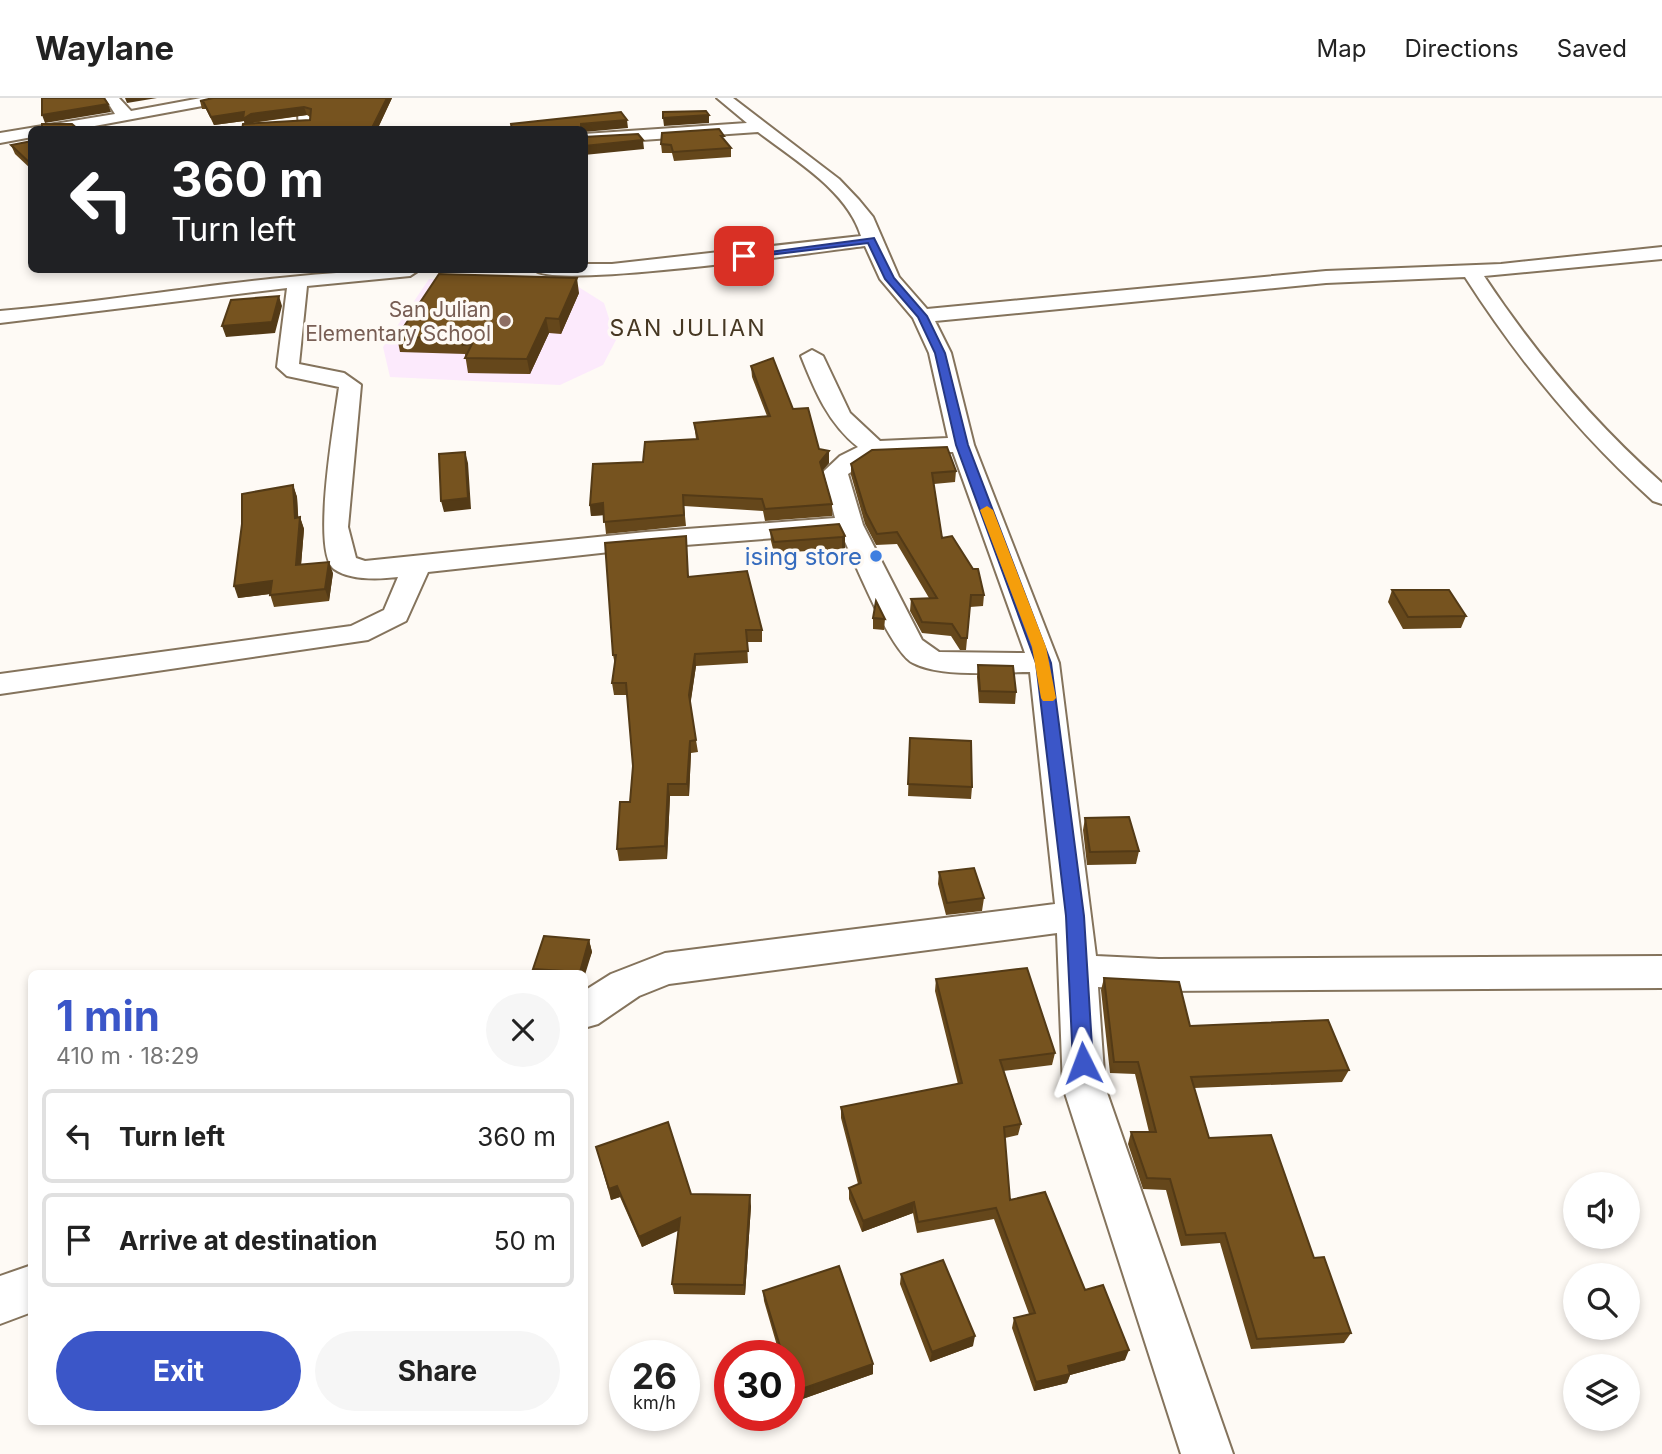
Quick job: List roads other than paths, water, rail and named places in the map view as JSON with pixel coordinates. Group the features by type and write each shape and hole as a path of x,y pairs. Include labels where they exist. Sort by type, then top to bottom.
{"street":[{"path":"112,98 118,109 128,116"},
{"path":"67,126 224,98"},
{"path":"302,125 304,98"},
{"path":"724,98 833,183 864,218 871,240 890,279 922,316 940,353 962,445 1044,663 1075,916 1084,1087 1207,1454"},
{"path":"588,139 758,127"},
{"path":"7,137 28,133"},
{"path":"7,137 28,147"},
{"path":"588,270 612,270 871,240"},
{"path":"922,316 1326,277 1471,272 1662,253"},
{"path":"1471,272 1507,328 1554,391 1609,451 1662,496"},
{"path":"0,317 119,307 298,278 368,273"},
{"path":"298,278 288,367 300,374 344,380 350,385 335,527 343,563 353,569 417,565 578,544 850,526"},
{"path":"811,356 834,408 848,429 873,448"},
{"path":"962,445 873,448 855,455 835,472 850,526 910,645 922,656 936,661 1044,663"},
{"path":"0,684 358,634 396,615 417,565"},
{"path":"588,1009 625,985 665,969 1075,916"},
{"path":"1078,970 1159,975 1662,972"},
{"path":"0,1300 28,1290"}],"place":[{"name":"San Julian Elementary School","path":"505,321"},
{"name":"ising store","path":"876,556"}],"district":[{"name":"SAN JULIAN","path":"688,328"}]}
